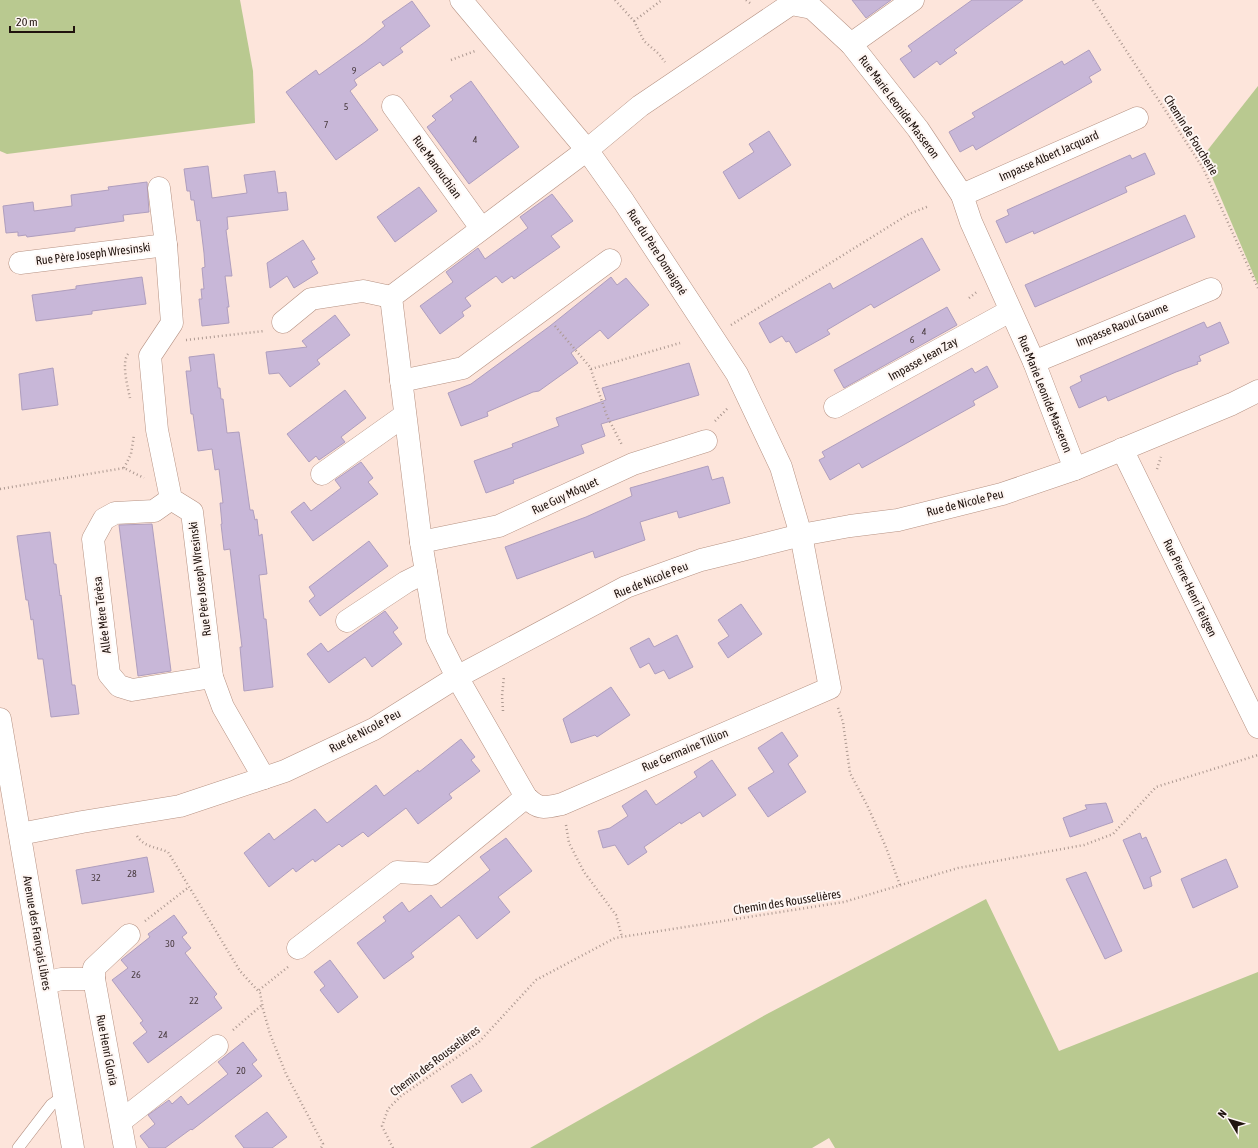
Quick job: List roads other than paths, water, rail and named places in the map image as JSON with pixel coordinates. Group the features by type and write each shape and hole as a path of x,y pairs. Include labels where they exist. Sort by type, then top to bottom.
{"street":[{"name":"Rue du Père Domaigné","path":"461,0 587,150 624,202 737,374 781,467 801,535"},
{"path":"851,44 913,0"},
{"name":"Rue Marie Leonide Masseron","path":"587,150 640,106 791,4 812,8 851,44 918,129 962,195 971,222 1034,362 1075,469"},
{"name":"Rue Manouchian","path":"393,106 481,228"},
{"name":"Impasse Albert Jacquard","path":"962,195 1136,118"},
{"path":"282,322 311,299 363,291 391,297 587,150"},
{"name":"Rue Père Joseph Wresinski","path":"159,188 166,245 172,323 150,356 157,430 171,499 192,512 212,676 223,707 264,778"},
{"name":"Rue Père Joseph Wresinski","path":"20,263 166,245"},
{"path":"401,381 462,368 610,260"},
{"name":"Impasse Raoul Gaume","path":"1034,362 1211,289"},
{"path":"391,297 421,542 437,637 457,677"},
{"name":"Impasse Jean Zay","path":"835,407 1010,311"},
{"name":"Rue de Nicole Peu","path":"20,834 180,806 285,771 374,729 457,677 626,587 701,560 801,535 850,526 898,520 1002,494 1075,469 1122,448 1232,404 1258,391"},
{"path":"322,474 405,416"},
{"name":"Rue Guy Môquet","path":"421,542 499,526 633,464 710,432"},
{"name":"Rue Pierre-Henri Teitgen","path":"1122,448 1258,727"},
{"name":"Allée Mère Térèsa","path":"171,499 154,511 115,513 104,519 93,539 109,674 119,686 132,690 212,676"},
{"name":"Rue Germaine Tillion","path":"457,677 526,797 535,806 548,808 562,804 830,688 801,535"},
{"path":"347,621 406,582 426,572"},
{"name":"Avenue des Français Libres","path":"0,719 74,1148"},
{"path":"298,948 397,872 432,874 526,797"},
{"path":"46,983 61,979 94,979 94,968 129,935"},
{"name":"Rue Henri Gloria","path":"94,979 125,1148"},
{"path":"121,1120 217,1046"}],"lane":[{"path":"18,1148 51,1104 65,1095"}]}
